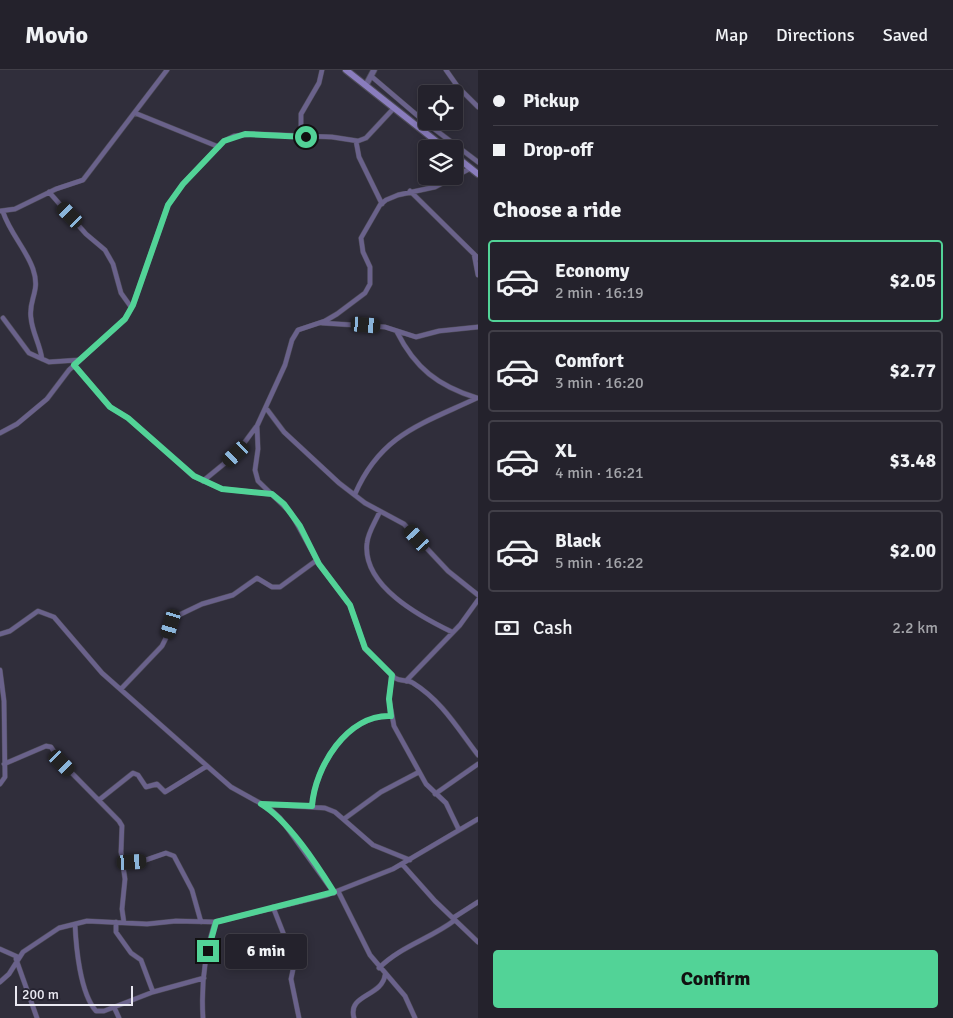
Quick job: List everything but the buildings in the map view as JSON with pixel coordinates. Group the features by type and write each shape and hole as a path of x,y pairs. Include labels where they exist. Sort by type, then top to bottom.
{"main road":[{"path":"346,70 435,140"},
{"path":"463,162 478,174"}],"street":[{"path":"42,359 40,345 31,318 32,304 37,287 33,270 27,256 9,229 1,212 15,209 48,192 71,186 87,177 110,143 167,70"},
{"path":"300,137 301,114 319,83 322,70"},
{"path":"366,85 374,70"},
{"path":"446,70 458,87 478,107"},
{"path":"371,76 413,112 478,162"},
{"path":"0,433 17,424 48,399 74,365 125,319 132,308 168,205 179,189 218,147 229,139 245,134 332,137 356,141 366,138 394,108"},
{"path":"135,113 218,147"},
{"path":"356,141 359,157 382,204"},
{"path":"203,481 236,454 257,426 285,365 292,340 298,330 320,323 353,303 365,292 370,284 370,267 363,252 362,238 372,216 382,204 386,200 410,191 435,187 471,168"},
{"path":"410,191 476,256 478,275"},
{"path":"48,192 86,234 105,250 113,264 121,293 132,308"},
{"path":"3,318 25,349 42,359 49,362 79,360"},
{"path":"320,323 385,327 416,337 439,331 478,327"},
{"path":"397,332 409,356 440,383 478,398"},
{"path":"74,365 110,407 128,418 178,464 203,481 222,489 237,492 272,494"},
{"path":"355,494 363,476 379,453 391,442 424,422 478,398"},
{"path":"266,408 300,448 339,484 380,512 404,524 448,572 478,595"},
{"path":"257,426 258,449 255,470 258,481 291,512 317,560 350,605 365,648 400,681 412,682 438,702 478,755"},
{"path":"380,512 367,544 370,562 378,578 398,601 452,632"},
{"path":"121,689 162,646 171,624 182,613 233,595 257,578 272,587 280,587 317,560"},
{"path":"406,681 452,632 478,600"},
{"path":"0,634 10,631 38,611 48,613 69,634 102,673 207,766 231,787 261,804 280,818 336,892 370,955 379,968 405,996 415,1018"},
{"path":"0,670 4,702 5,780 0,784"},
{"path":"392,675 389,699 391,716 398,734 419,772 435,794 446,803 459,830"},
{"path":"312,806 313,792 319,771 332,751 354,729 370,719 391,716"},
{"path":"4,764 46,746 51,747 62,763 100,800 122,826 125,879 122,909 124,923"},
{"path":"435,794 478,764"},
{"path":"100,800 133,773 138,776 146,787 157,784 165,792 207,766"},
{"path":"344,819 381,792 419,772"},
{"path":"261,804 325,808 344,819 373,845 410,860"},
{"path":"0,982 9,974 17,958 47,934 75,924 87,921 147,924 216,922 336,892 410,860 478,819"},
{"path":"123,862 143,861 166,853 174,856 192,890 201,922"},
{"path":"402,864 478,942"},
{"path":"379,968 392,955 433,934 478,902"},
{"path":"273,907 293,958 292,987 300,1018"},
{"path":"116,922 116,932 131,953 141,960 154,992"},
{"path":"203,1018 204,978 211,935 216,922"},
{"path":"75,924 78,957 92,1006 100,1012 154,992 204,978"},
{"path":"0,949 17,958 37,1018"},
{"path":"354,1018 352,1009 356,1003 377,990 385,975"},
{"path":"114,1007 119,1018"}],"route":[{"path":"208,951 216,922 334,892 326,878 313,863 289,828 269,808 261,804 312,806 313,792 319,771 332,751 354,729 370,719 383,715 391,716 389,699 392,675 362,644 355,618 345,596 319,564 300,526 284,504 272,494 254,494 222,489 194,476 146,436 128,418 110,407 74,365 125,319 133,305 168,205 183,184 193,176 224,141 234,136 245,134 306,137"}]}
